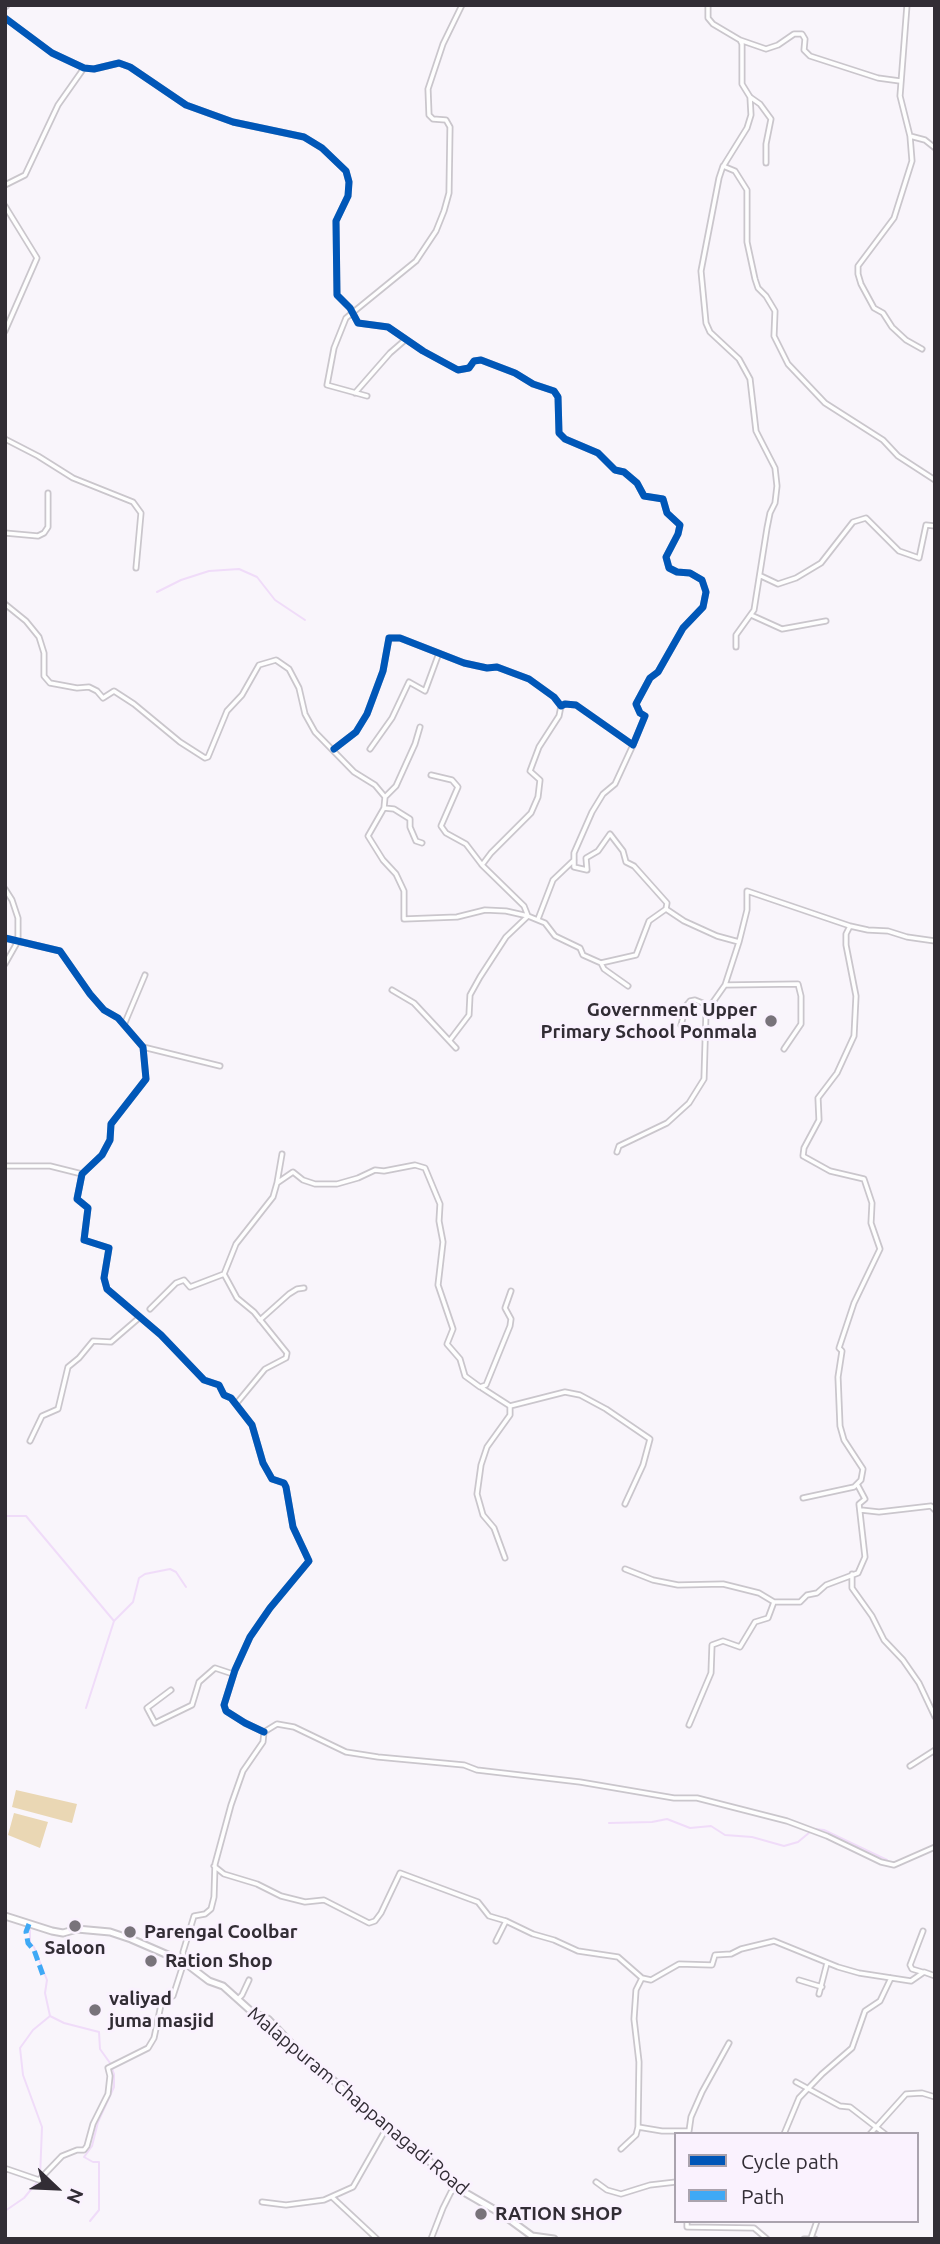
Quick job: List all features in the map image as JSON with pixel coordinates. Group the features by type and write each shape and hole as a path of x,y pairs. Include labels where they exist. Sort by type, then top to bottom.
{"street":[{"path":"367,396 327,385 334,348 346,318 416,261 436,231 449,193 450,127 446,120 429,116 428,89 443,44 463,5"},
{"path":"708,5 708,18 713,24 740,40 766,49 778,45 794,34 803,34 805,52 819,60 878,78 900,81"},
{"path":"907,5 900,96 912,161 894,218 858,266 858,274 874,308 883,313 892,327 906,340 922,349"},
{"path":"5,18 52,53 84,68 94,69 119,64 130,66 186,105 233,122 304,137 322,148 346,171 349,182 348,196 336,221 337,295 358,323 388,327 405,340 458,370 469,368 474,361 481,360 554,391 558,397 559,433 565,439 598,453 615,470 624,472 637,484 644,496 663,499 667,513 680,525 666,557 669,568 690,573 702,580 706,592 703,607 682,628 658,672 650,678 636,704 640,713 645,716 633,745 615,784 596,804 574,853 574,867 587,870 586,858 598,850 610,834 623,850 626,862 634,866 667,903 666,909 649,921 636,955 601,963 583,955 580,947 555,936 545,923 538,919 506,911 485,910 457,917 404,919 404,891 396,874 383,860 368,836 384,808 385,797 396,786 420,727"},
{"path":"740,40 742,84 750,97 760,103 771,119 766,144 766,163"},
{"path":"5,185 25,175 58,106 84,68"},
{"path":"736,647 736,635 754,610 767,528 777,486 775,468 756,431 750,379 739,359 710,332 706,323 701,284 719,178 723,166 747,128 751,115 750,97"},
{"path":"909,136 925,140 935,148"},
{"path":"723,166 735,171 747,190 747,242 755,279 758,288 775,311 774,336 788,364 831,408 883,440 898,456 935,480"},
{"path":"5,206 37,258 5,331"},
{"path":"355,393 405,340"},
{"path":"5,439 73,478 133,502 141,513 136,568"},
{"path":"5,533 38,536 44,533 48,527 48,494"},
{"path":"761,576 778,583 796,578 821,563 853,522 866,518 899,551 919,558 926,525 935,526"},
{"path":"5,604 26,621 39,637 44,653 44,676 50,683 71,688 89,687 103,698 114,691 134,704 180,743 205,758 208,757 228,711 242,695 258,665 276,660 289,669 299,688 305,714 315,732 354,772 375,785 385,797"},
{"path":"751,615 782,629 826,621"},
{"path":"334,749 356,732 367,714 383,671 389,638 400,638 464,663 487,668 497,667 529,679 554,697 561,706 559,716 539,747 530,771 540,780 538,797 531,813 482,865"},
{"path":"370,749 392,718 409,682 425,691 439,653"},
{"path":"561,706 576,705 633,745"},
{"path":"431,775 457,783 458,788 441,826 446,834 466,844 482,865 524,906 528,916"},
{"path":"384,808 394,809 410,819 410,827 416,841 422,844"},
{"path":"538,919 553,880 574,860"},
{"path":"5,889 18,918 18,941 5,964"},
{"path":"617,1152 619,1146 667,1123 690,1103 704,1079 706,1058 703,1038 706,1012 725,985 747,910 747,891 850,926 935,941"},
{"path":"666,909 684,921 717,936 739,942"},
{"path":"450,1040 468,1015 470,995 480,977 506,937 528,916"},
{"path":"803,1498 839,1492 857,1484 862,1480 863,1469 844,1440 840,1426 838,1377 842,1351 839,1348 854,1303 880,1249 873,1236 872,1203 864,1179 830,1171 803,1156 804,1148 818,1120 818,1098 837,1073 854,1036 856,996 846,945 846,934 850,926"},
{"path":"5,938 60,951 90,994 104,1010 118,1018 143,1047 220,1066"},
{"path":"601,963 604,969 628,986"},
{"path":"124,1025 145,975"},
{"path":"725,985 798,984 801,1024 783,1048"},
{"path":"392,990 414,1003 456,1048"},
{"path":"681,1025 686,1006 690,1002 695,1000 710,1006"},
{"path":"143,1047 146,1079 111,1124 110,1140 102,1155 82,1174 77,1199 88,1208 85,1240 109,1248 104,1278 107,1290 161,1335 198,1374 219,1385 223,1395 232,1398 252,1425 263,1463 272,1479 285,1483 293,1527 309,1561 255,1629 233,1674 224,1705 226,1711 245,1724 264,1732"},
{"path":"150,1309 177,1283 184,1280 190,1287 224,1274 236,1244 273,1197 282,1154"},
{"path":"277,1186 293,1172 303,1180 315,1184 337,1184 375,1170 384,1171 415,1165 425,1168 440,1204 439,1222 443,1242 438,1285 453,1329 447,1343 460,1359 465,1376 510,1406 565,1392 580,1395 650,1439 643,1465 625,1504"},
{"path":"5,1166 50,1166 82,1174"},
{"path":"224,1274 237,1298 260,1320 287,1353 286,1358 265,1369 236,1404"},
{"path":"260,1320 289,1294 304,1288"},
{"path":"480,1387 486,1385 510,1326 511,1319 505,1308 510,1291"},
{"path":"30,1441 42,1416 58,1409 68,1367 93,1340 111,1342 140,1317"},
{"path":"505,1558 494,1528 483,1515 477,1494 481,1465 487,1447 510,1415 510,1406"},
{"path":"625,1569 653,1580 678,1585 723,1584 760,1593 774,1602 800,1602 807,1595 817,1593 827,1585 858,1573 865,1557 859,1504 865,1499 857,1484"},
{"path":"861,1510 931,1506 935,1510"},
{"path":"852,1574 852,1588 872,1616 884,1640 919,1683 935,1717"},
{"path":"689,1725 711,1672 712,1645 723,1641 740,1647 755,1622 768,1618 774,1602"},
{"path":"170,1690 147,1708 155,1723 192,1705 199,1682 215,1668 233,1674"},
{"path":"264,1732 277,1724 294,1727 346,1752 464,1765 477,1770 580,1782 674,1798 697,1798 787,1821 827,1836 881,1862 894,1865 935,1847"},
{"path":"6,2169 39,2180 62,2156 84,2150 108,2094 108,2068 148,2048 154,2038 162,2000 173,1996 194,1916 205,1914 211,1909 214,1897 214,1867 230,1805 243,1771 263,1742 264,1732"},
{"path":"910,1766 935,1750"},
{"path":"214,1867 281,1896 305,1902 324,1900 369,1923 375,1921 381,1913 400,1873 478,1902 486,1914 578,1951 618,1957 642,1978 651,1980 679,1964 712,1965 715,1955 731,1954 774,1941 859,1973 911,1981 924,1972"},
{"name":"Malappuram Chappanagadi Road","path":"5,1916 63,1933 77,1929 110,1932 184,1962 209,1981 223,1986 252,2012 268,2020 309,2062 333,2080 386,2129 426,2158 457,2188 502,2214 532,2236 554,2239"},
{"path":"496,1941 506,1921"},
{"path":"923,1931 910,1965 912,1969 935,1976"},
{"path":"819,1994 827,1963"},
{"path":"621,2149 636,2135 638,2127 639,2062 634,2019 636,1990 642,1978"},
{"path":"785,2132 799,2098 852,2048 865,2011 880,2001 891,1978"},
{"path":"237,1999 242,1995 248,1980"},
{"path":"799,1980 821,1987"},
{"path":"638,2127 662,2131 689,2131 691,2117 702,2092 729,2043"},
{"path":"796,2082 840,2106 850,2107 882,2132"},
{"path":"872,2132 906,2094 922,2093 935,2097"},
{"path":"262,2202 309,2203 332,2197 353,2187 386,2129"},
{"path":"596,2182 607,2190 621,2194 650,2185 674,2182"},
{"path":"431,2239 451,2192 457,2188"},
{"path":"332,2197 377,2239"},
{"path":"687,2223 687,2227 750,2228 767,2239"},
{"path":"750,2228 753,2223"},
{"path":"804,2239 813,2238"}],"shaded area":[{"path":"16,1790 77,1804 72,1823 12,1807"},
{"path":"14,1813 48,1822 40,1848 8,1835"}],"waterway":[{"path":"157,592 181,580 209,571 239,569 257,577 275,600 305,620"},
{"path":"5,1516 26,1516 114,1621"},
{"path":"86,1708 114,1621 133,1602 139,1578 145,1574 170,1569 176,1572 186,1587"},
{"path":"609,1823 667,1819 690,1828 711,1826 725,1835 752,1837 784,1846 798,1842 810,1832"},
{"path":"815,1829 824,1830 887,1860"},
{"path":"30,1930 30,1943 47,1980 45,1993 50,2016 64,2023 99,2032 100,2049 114,2074 114,2087 98,2122 92,2146 84,2157 99,2162 99,2210 90,2221"},
{"path":"40,2177 42,2127 23,2075 20,2048 33,2030 50,2016"},
{"path":"5,2211 24,2198 38,2181"}],"marked path":[{"path":"29,1924 26,1932 28,1943 34,1950 44,1978"}],"cycle path":[{"path":"5,18 52,53 84,68 94,69 119,63 130,67 186,105 233,122 304,137 322,148 346,171 349,182 348,196 336,221 337,295 350,308 358,323 388,327 423,351 458,370 469,368 474,361 481,360 554,391 558,397 559,433 565,439 598,453 615,470 624,472 637,483 644,496 663,499 667,513 680,525 666,557 669,568 690,573 702,580 706,592 703,607 683,628 636,704 640,713 645,716 633,745 576,705 561,706 554,697 529,679 497,667 487,668 464,663 400,638 389,638 383,671 367,714 356,732 334,749"},
{"path":"5,938 60,951 90,994 104,1010 118,1018 143,1047 146,1079 111,1124 110,1140 102,1155 82,1174 77,1199 88,1208 84,1240 109,1248 104,1278 107,1289 161,1335 204,1380 219,1385 224,1395 231,1398 252,1425 263,1463 272,1479 284,1483 286,1487 293,1527 309,1561 250,1637 235,1670 224,1705 226,1711 264,1732"}],"place":[{"name":"Government Upper Primary School Ponmala","path":"771,1021"},
{"name":"Saloon","path":"75,1926"},
{"name":"Parengal Coolbar","path":"130,1932"},
{"name":"Ration Shop","path":"151,1961"},
{"name":"valiyad juma masjid","path":"95,2010"},
{"name":"RATION SHOP","path":"481,2214"}]}
